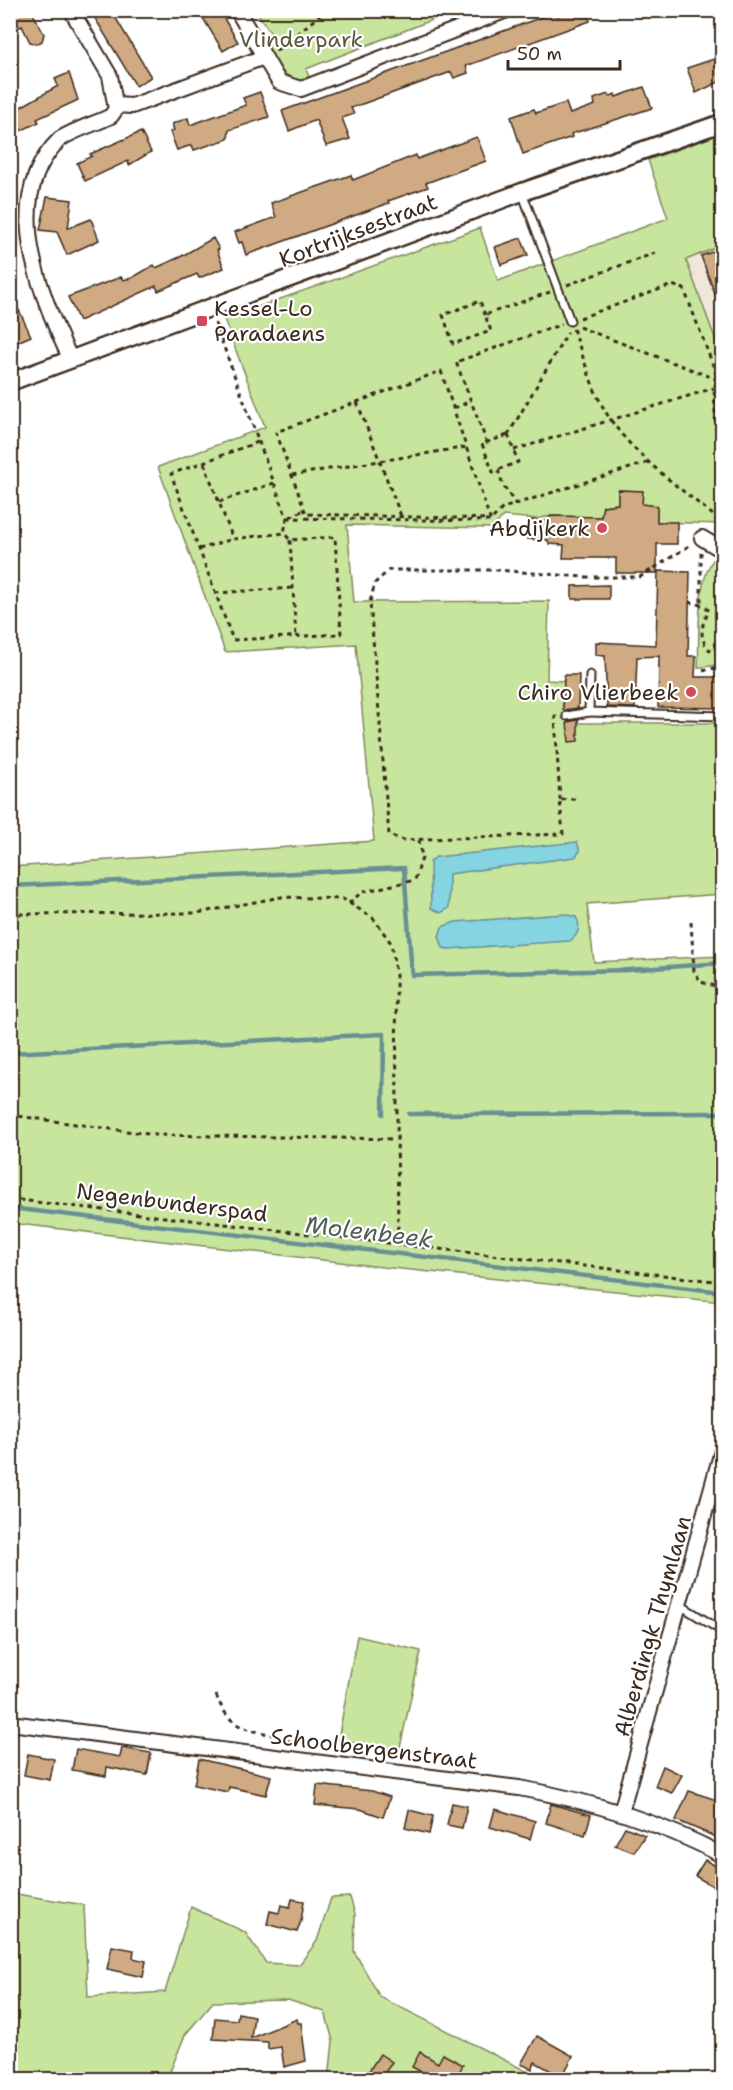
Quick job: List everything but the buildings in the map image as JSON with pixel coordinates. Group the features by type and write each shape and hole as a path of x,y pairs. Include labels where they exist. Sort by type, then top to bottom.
{"street":[{"path":"71,10 110,76 116,105 111,116 62,138 40,156 25,177 16,199 17,243 26,267 71,360"},
{"path":"237,10 279,82 301,89 507,10"},
{"path":"116,105 132,106 264,57"},
{"name":"Kortrijksestraat","path":"10,382 522,192 723,123"},
{"path":"702,538 723,538"},
{"path":"702,538 723,550"},
{"name":"Alberdingk Thymlaan","path":"621,1812 723,1451"},
{"name":"Schoolbergenstraat","path":"10,1723 519,1788 576,1798 674,1832 723,1855"}],"lane":[{"path":"522,192 570,321"},
{"path":"589,712 590,675"},
{"path":"567,717 589,712 723,716"},
{"path":"680,1605 723,1631"}],"path":[{"path":"264,57 275,51 326,10"},
{"path":"435,10 451,16 460,10"},
{"path":"485,315 655,253"},
{"path":"487,443 456,362 672,285 684,289 723,389"},
{"path":"480,301 485,315 491,331 453,344 443,315 480,301"},
{"path":"210,309 287,518 284,533"},
{"path":"570,321 602,407 650,462 721,519"},
{"path":"508,435 518,462 493,472 482,444 508,435 567,332 570,321"},
{"path":"580,328 719,380"},
{"path":"441,371 454,408 490,519 306,514 276,432 441,371"},
{"path":"719,380 714,388 723,538"},
{"path":"514,450 714,388"},
{"path":"454,408 471,401"},
{"path":"357,402 401,516"},
{"path":"716,426 723,424"},
{"path":"258,442 171,474 233,640 341,634 335,537 290,540"},
{"path":"292,475 467,447"},
{"path":"204,462 233,540"},
{"path":"287,518 490,521 503,508 650,462"},
{"path":"498,470 503,485 516,505"},
{"path":"219,502 274,483"},
{"path":"287,518 304,510"},
{"path":"199,549 233,540 284,533"},
{"path":"284,533 290,540 296,637"},
{"path":"701,604 702,538"},
{"path":"567,717 555,717 563,834 402,840 389,835 370,602 375,583 389,570 497,570 583,578 640,578 668,557 702,538"},
{"path":"215,593 293,588"},
{"path":"689,602 701,604 709,611 701,625 702,636 706,645 723,658"},
{"path":"703,672 723,666"},
{"path":"560,800 575,799"},
{"path":"350,903 362,892 415,880 422,858 419,839"},
{"path":"10,914 197,913 281,897 343,898 373,918 391,943 396,975 398,1246"},
{"path":"691,922 694,971 700,982 723,988"},
{"path":"10,1115 155,1135 398,1139"},
{"name":"Negenbunderspad","path":"10,1199 398,1246 723,1282"},
{"path":"216,1695 224,1715 233,1723 295,1744 303,1760"}],"shaded area":[{"path":"722,245 722,357 686,260"}],"green space":[{"name":"Vlinderpark","path":"256,11 455,11 306,69 310,80 300,80 286,75 276,64 263,41 272,35"},
{"path":"722,133 722,245 686,260 722,357 722,524 657,522 657,506 642,504 642,491 618,490 618,504 603,506 601,517 551,516 536,519 503,516 493,528 347,525 354,602 549,601 547,680 564,681 563,709 566,710 568,723 722,723 722,894 587,904 594,962 722,956 722,1302 382,1267 11,1223 11,867 374,841 356,644 225,652 158,467 265,427 224,319 480,228 498,281 668,218 648,160"},
{"path":"720,552 722,554 722,664 698,668 702,589 706,574"},
{"path":"357,1636 421,1651 399,1752 338,1740"},
{"path":"10,1893 84,1905 88,1997 165,1992 191,1907 245,1932 266,1963 299,1965 317,1941 331,1898 350,1897 355,1914 354,1951 380,1997 542,2079 329,2079 333,2041 325,2012 288,2000 213,2002 185,2035 167,2079 11,2079"}],"water":[{"path":"577,842 580,851 575,857 449,874 449,908 441,913 431,908 430,862 436,857"},
{"path":"564,914 576,917 578,923 577,933 570,941 448,949 443,948 439,936 442,927 455,922"}],"waterway":[{"path":"10,886 404,868 412,975 628,970 722,963"},
{"path":"10,1053 384,1034 383,1114"},
{"path":"409,1114 722,1113"},
{"name":"Molenbeek","path":"10,1208 722,1292"}],"place":[{"name":"Kessel-Lo Paradaens","path":"202,321"},
{"name":"Abdijkerk","path":"602,528"},
{"name":"Chiro Vlierbeek","path":"691,692"}]}
